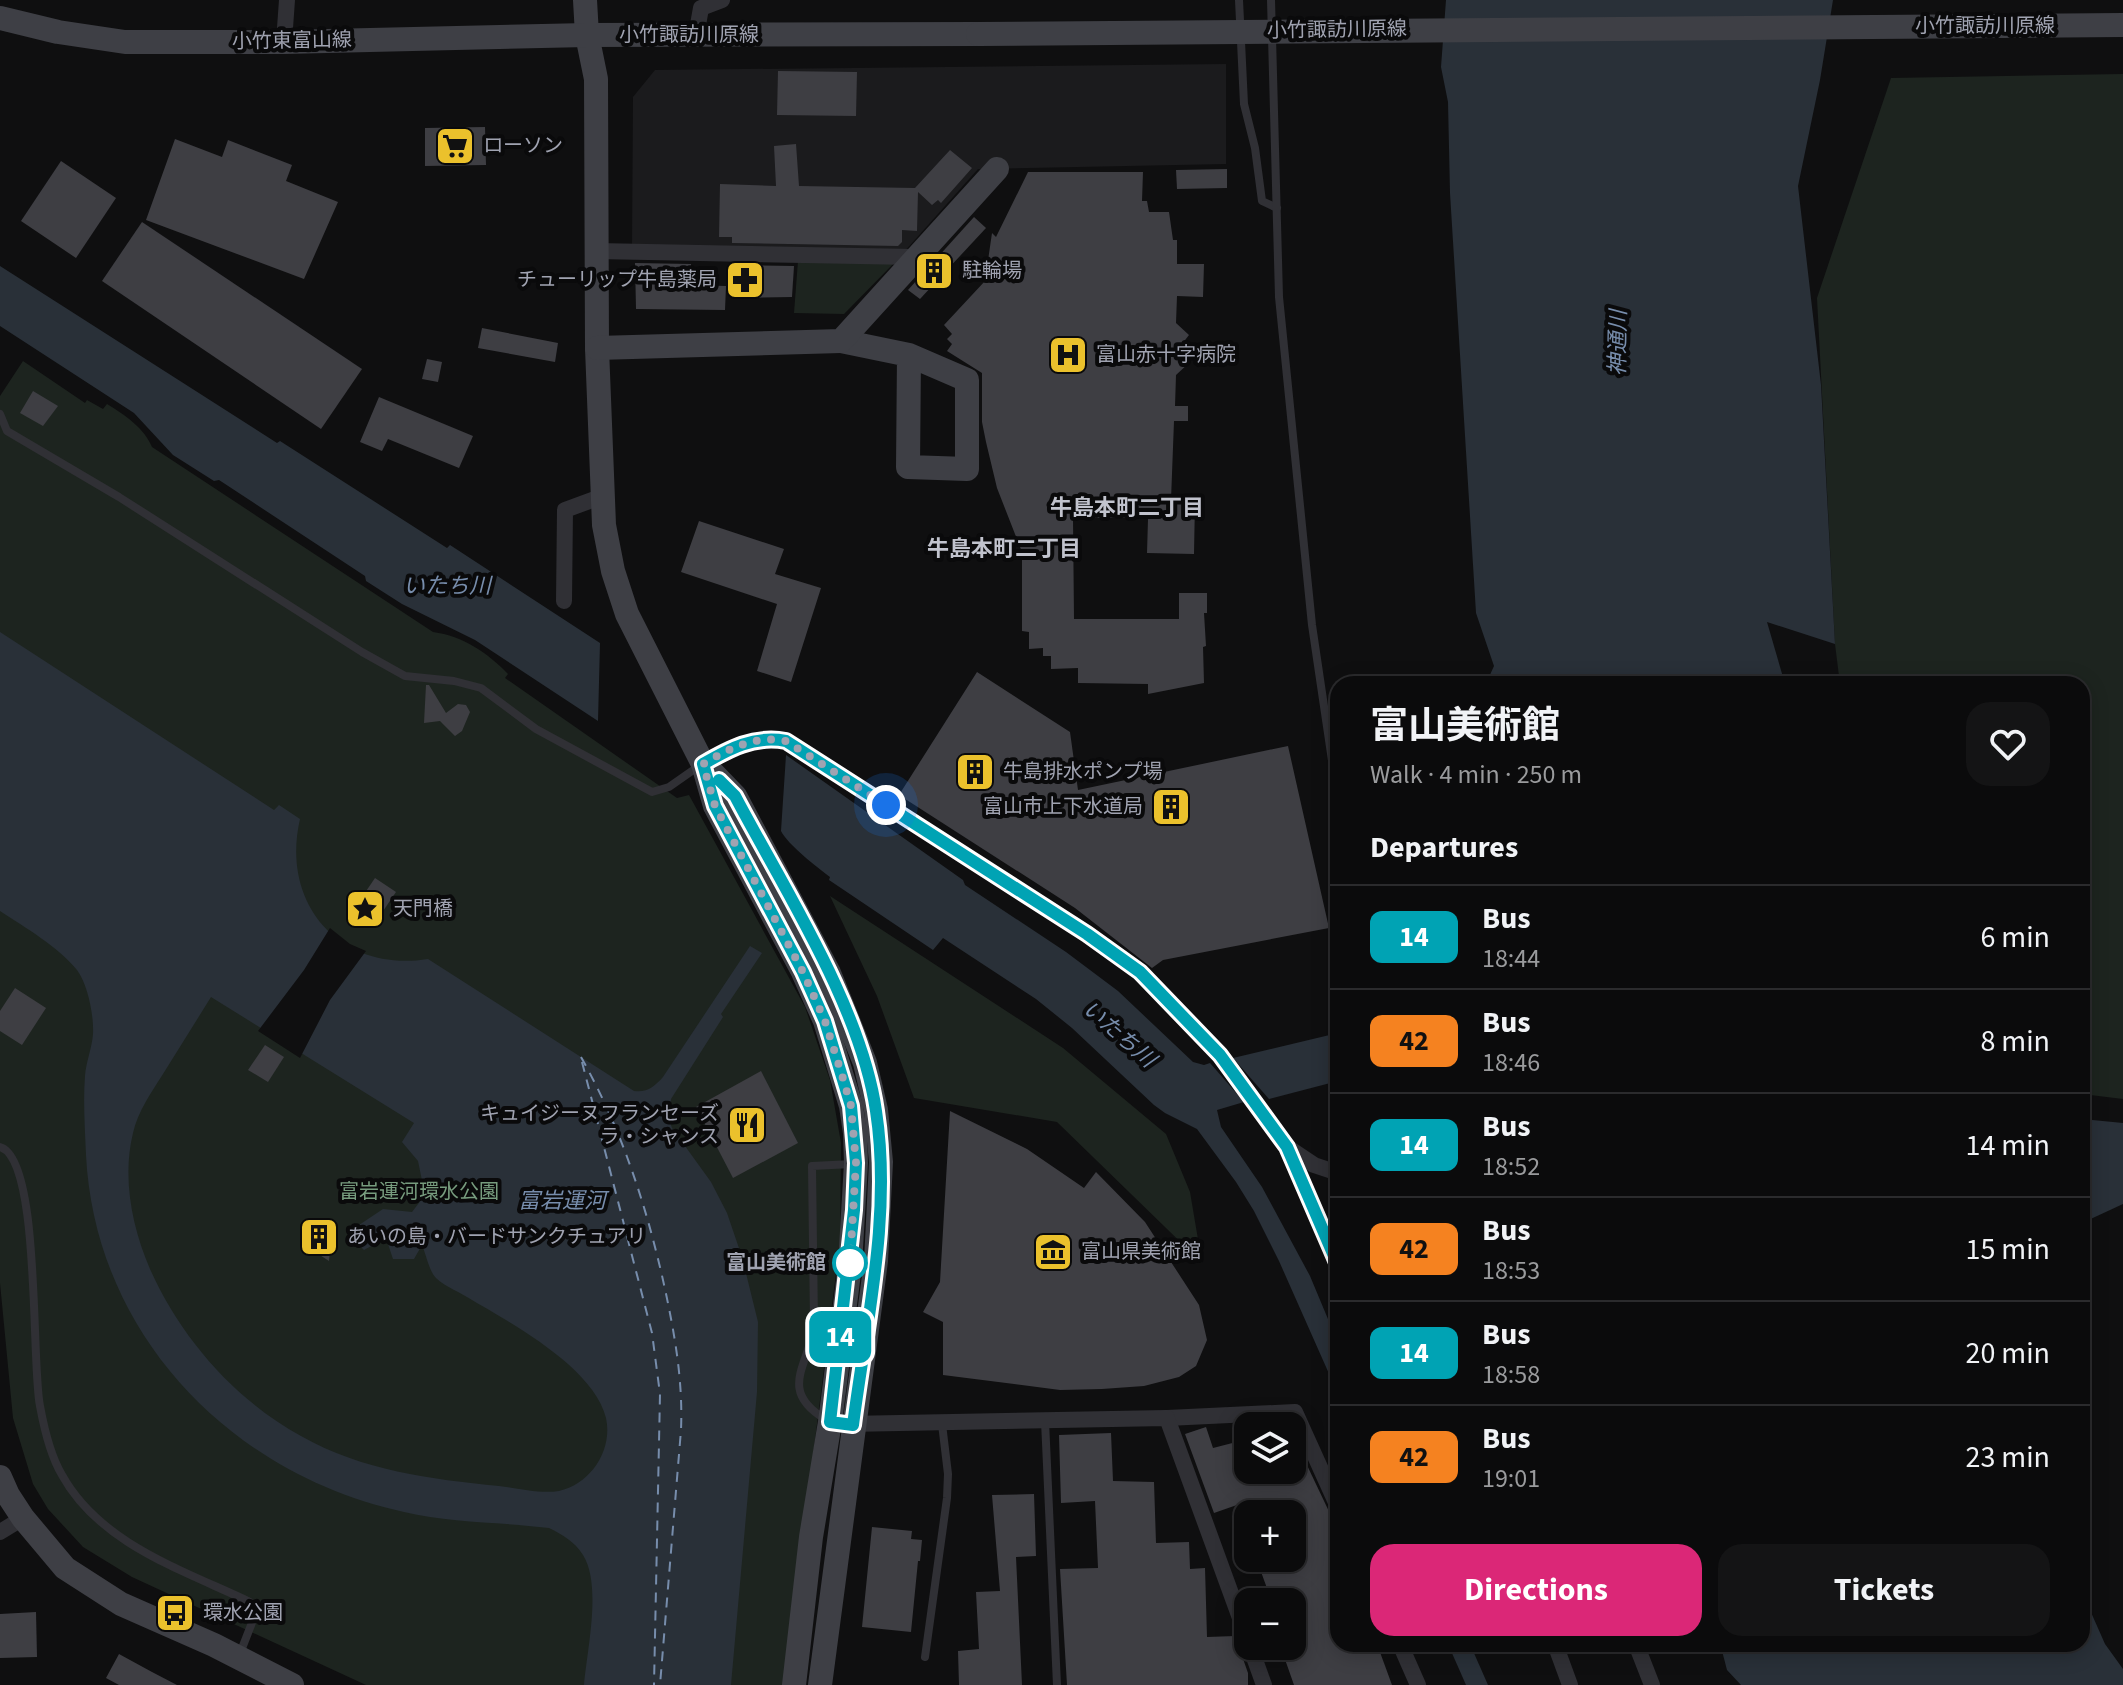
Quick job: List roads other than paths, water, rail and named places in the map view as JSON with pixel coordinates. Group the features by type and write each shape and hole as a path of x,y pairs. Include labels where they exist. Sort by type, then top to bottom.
{"street":[{"path":"284,42 287,0"},
{"path":"585,0 587,35 596,87 597,348 604,525 610,556 627,614 700,758 715,806 803,972 825,1021 851,1106 856,1163 841,1424 820,1685"},
{"path":"696,36 701,8 722,0"},
{"name":"小竹東富山線","path":"0,18 58,32 125,42 284,42 587,35"},
{"name":"小竹諏訪川原線","path":"587,35 2123,25"},
{"path":"841,341 997,169"},
{"path":"596,251 914,257"},
{"path":"597,348 841,341 909,355 967,380 967,469 908,467 909,355"},
{"path":"564,601 565,510 603,496"},
{"path":"700,758 738,744 773,738 786,741 1087,934 1140,972 1220,1055 1257,1103 1287,1147 1330,1246"},
{"path":"700,758 735,796 829,973 865,1063 876,1110 881,1162 876,1261 841,1424 811,1537 794,1685"},
{"path":"1287,1147 1314,1165 1330,1170"},
{"path":"841,1424 942,1424 1295,1412 1330,1489"},
{"path":"1167,1418 1234,1602"},
{"path":"0,1477 23,1518 65,1568 121,1604 238,1657 264,1678 292,1685"},
{"path":"0,1532 23,1518"},
{"path":"1404,1652 1418,1685"},
{"path":"1558,1652 1570,1685"},
{"path":"1639,1652 1652,1685"},
{"path":"1255,1660 1264,1685"}],"lane":[{"path":"1239,0 1244,104 1255,148 1262,201 1277,208"},
{"path":"1271,0 1279,297 1312,625 1330,747"},
{"path":"0,414 7,431 119,497 362,652 405,676 454,681 481,688 536,729 652,792 669,787 700,758"},
{"path":"0,1147 6,1148 16,1161 28,1213 39,1403 61,1475 93,1517 129,1544 250,1602 255,1615 238,1657"},
{"path":"841,1424 813,1411 799,1393 798,1382 802,1362 813,1337 814,1323 812,1166 856,1163"},
{"path":"1045,1421 1057,1685"},
{"path":"925,1657 947,1498 948,1474 942,1424"}],"water":[{"name":"神通川","path":"1446,0 1833,0 1798,186 1821,385 1835,644 1767,622 1783,676 1489,676 1494,666 1476,613 1450,193 1448,102 1441,67"},
{"name":"いたち川","path":"0,266 277,443 280,441 447,548 450,545 600,643 598,721 475,640 402,604 366,581 365,576 219,480 214,481 173,455 134,413 0,326"},
{"name":"富岩運河","path":"0,632 274,810 279,805 300,819 296,850 299,879 309,905 324,926 344,944 368,955 397,961 428,959 634,1091 650,1088 663,1077 750,946 762,953 721,1014 723,1017 671,1099 669,1120 711,1182 727,1213 758,1322 757,1392 731,1685 584,1685 592,1618 592,1583 583,1555 568,1539 549,1528 422,1516 341,1493 283,1466 230,1430 184,1387 145,1337 115,1282 95,1221 86,1155 84,1105 93,1027 84,984 77,970 60,953 0,911","holes":["211,997 414,1123 402,1142 418,1161 425,1195 412,1212 383,1209 353,1229 358,1244 364,1250 386,1238 393,1259 414,1259 422,1245 436,1278 550,1349 586,1382 606,1418 606,1442 590,1473 570,1487 552,1492 536,1491 422,1476 397,1472 324,1448 277,1421 232,1385 177,1319 150,1269 138,1236 131,1202 128,1167 133,1133 145,1102"]},
{"name":"いたち川","path":"786,755 1118,991 1193,1062 1210,1063 1244,1102 1217,1110 1221,1127 1262,1187 1310,1276 1330,1324 1330,1376 1254,1211 1197,1129 1154,1105 1072,1028 1036,999 943,938 933,950 829,880 830,877 796,849 781,831"},
{"path":"1330,1035 1330,1083 1269,1099 1233,1058"},
{"path":"2090,1120 2123,1123 2123,1204 2090,1219"},
{"path":"2090,1610 2105,1644 2123,1669 2123,1685 1741,1685 1727,1670 1722,1652 2090,1652"},
{"path":"1452,1652 1474,1652 1488,1685 1466,1685"}],"place":[{"name":"ローソン","path":"455,146"},
{"name":"駐輪場","path":"934,271"},
{"name":"チューリップ牛島薬局","path":"745,280"},
{"name":"富山赤十字病院","path":"1068,355"},
{"name":"牛島排水ポンプ場","path":"975,772"},
{"name":"富山市上下水道局","path":"1171,807"},
{"name":"天門橋","path":"365,909"},
{"name":"キュイジーヌフランセーズ ラ・シャンス","path":"747,1125"},
{"name":"あいの島・バードサンクチュアリ","path":"319,1237"},
{"name":"富山県美術館","path":"1053,1252"},
{"name":"富山美術館","path":"850,1263"},
{"name":"環水公園","path":"175,1613"}],"district":[{"name":"牛島本町二丁目","path":"1127,508"},
{"name":"牛島本町二丁目","path":"1004,549"}],"park label":[{"name":"富岩運河環水公園","path":"419,1192"}]}
